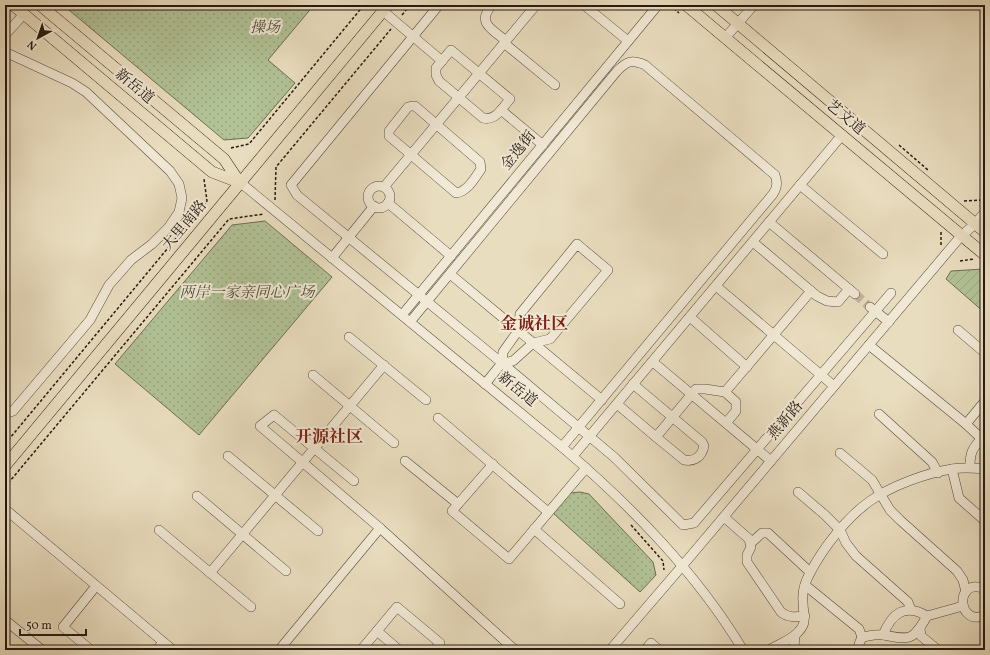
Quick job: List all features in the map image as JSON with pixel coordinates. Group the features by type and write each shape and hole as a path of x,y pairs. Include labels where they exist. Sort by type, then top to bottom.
{"main road":[{"name":"新岳道","path":"13,5 212,172 241,183"},
{"name":"新岳道","path":"40,5 224,159 241,183"},
{"name":"艺文道","path":"686,5 961,236 981,257"},
{"name":"艺文道","path":"716,5 985,232"},
{"name":"大里南路","path":"5,465 385,8"}],"street":[{"path":"440,5 291,186 297,195 348,238 502,363 614,457 683,524 694,523 821,375 873,309 892,293"},
{"path":"492,5 486,12 484,18 486,24 555,85"},
{"path":"384,187 536,5"},
{"path":"584,5 628,41"},
{"path":"725,38 739,24 754,5"},
{"name":"金逸街","path":"402,315 628,41 654,6"},
{"path":"385,8 442,61"},
{"path":"5,35 24,14"},
{"path":"451,50 510,100 494,117 488,119 483,118 439,81 436,75 436,68 442,61 451,50"},
{"path":"5,52 86,92 170,171 180,184 182,198 179,212 168,228 152,244 131,260 109,285 90,320 13,411 5,414"},
{"path":"410,322 617,71 626,63 636,61 645,65 775,175 777,181 776,188 774,194 562,447"},
{"path":"415,106 480,162 481,169 464,190 456,192 411,155 389,136 389,131 408,107 415,106"},
{"path":"501,110 543,145"},
{"path":"573,456 842,135"},
{"name":"新岳道","path":"241,183 586,468 642,521 682,566 721,615 744,650"},
{"path":"800,185 883,254"},
{"path":"380,186 384,187 389,192 390,199 388,203 381,208 374,206 369,201 369,194 373,188 380,186"},
{"path":"388,203 451,256"},
{"path":"332,258 374,206"},
{"name":"燕新路","path":"610,650 961,236 975,224 985,212"},
{"path":"753,242 811,291 827,301 838,302 852,291 769,222"},
{"path":"485,384 502,363 503,352 518,330 520,314 578,244 608,270 550,339 533,343 513,361 502,363"},
{"path":"450,274 602,400"},
{"path":"716,286 834,386"},
{"path":"725,392 811,291"},
{"path":"873,309 889,322"},
{"path":"690,317 747,367"},
{"path":"958,330 985,353"},
{"path":"349,337 426,400"},
{"path":"869,345 966,424 983,440 972,449 970,467"},
{"path":"652,362 771,461"},
{"path":"210,573 384,365"},
{"path":"313,375 394,443"},
{"path":"617,404 684,460 695,460 703,450 704,446 633,384"},
{"path":"656,436 696,389 725,392 736,402 736,411 726,423"},
{"path":"966,424 985,401"},
{"path":"879,414 932,462 938,472"},
{"path":"354,481 274,415 260,426 380,528 515,650"},
{"path":"438,418 548,512"},
{"path":"840,454 872,480 890,510 957,571 963,580 966,592"},
{"path":"228,456 318,531"},
{"path":"405,461 458,504"},
{"path":"493,464 452,511 509,559 586,468"},
{"path":"769,650 795,636 801,629 805,619 803,602 804,585 810,572 840,530 859,510 881,494 918,478 952,469 970,467 985,469"},
{"path":"952,469 959,498 985,521"},
{"path":"798,492 840,530 846,544 856,556 908,602 911,610"},
{"path":"198,496 286,570"},
{"path":"5,509 173,650"},
{"path":"724,517 751,542 751,547 746,558 747,562 781,612 785,615 794,617 805,616"},
{"path":"279,650 380,528"},
{"path":"534,529 620,604"},
{"path":"159,530 251,607"},
{"path":"751,542 762,533 768,533 810,572"},
{"path":"804,585 860,629 862,637 858,644 858,650"},
{"path":"91,650 63,627 96,586"},
{"path":"985,589 975,587 966,592 962,601 968,614 978,617 985,615"},
{"path":"883,635 890,620 897,613 911,610 927,616 963,606"},
{"path":"361,650 397,607 440,643 434,650"},
{"path":"862,637 883,635 895,638 906,638 914,635 920,629 927,616"},
{"path":"5,620 42,650"},
{"path":"920,629 921,636 938,650"},
{"path":"377,631 399,650"},
{"path":"795,636 795,650"},
{"path":"157,650 163,642"},
{"path":"645,650 651,643 659,650"}],"path":[{"path":"231,148 249,144 364,5"},
{"path":"5,444 207,201 204,178"},
{"path":"5,486 229,219 266,214"},
{"path":"960,261 981,257"},
{"path":"632,525 663,561 664,570"}],"green space":[{"name":"操场","path":"63,5 314,5 268,60 295,83 248,138 224,140"},
{"name":"两岸一家亲同心广场","path":"265,221 332,277 199,435 115,364 232,225"},
{"path":"984,269 985,313 946,279 951,271"},
{"path":"580,492 589,494 653,562 656,575 640,592 553,513 570,493"}],"tunnel":[{"path":"855,294 870,307"}],"district":[{"name":"金诚社区","path":"534,324"},
{"name":"开源社区","path":"329,437"}]}
